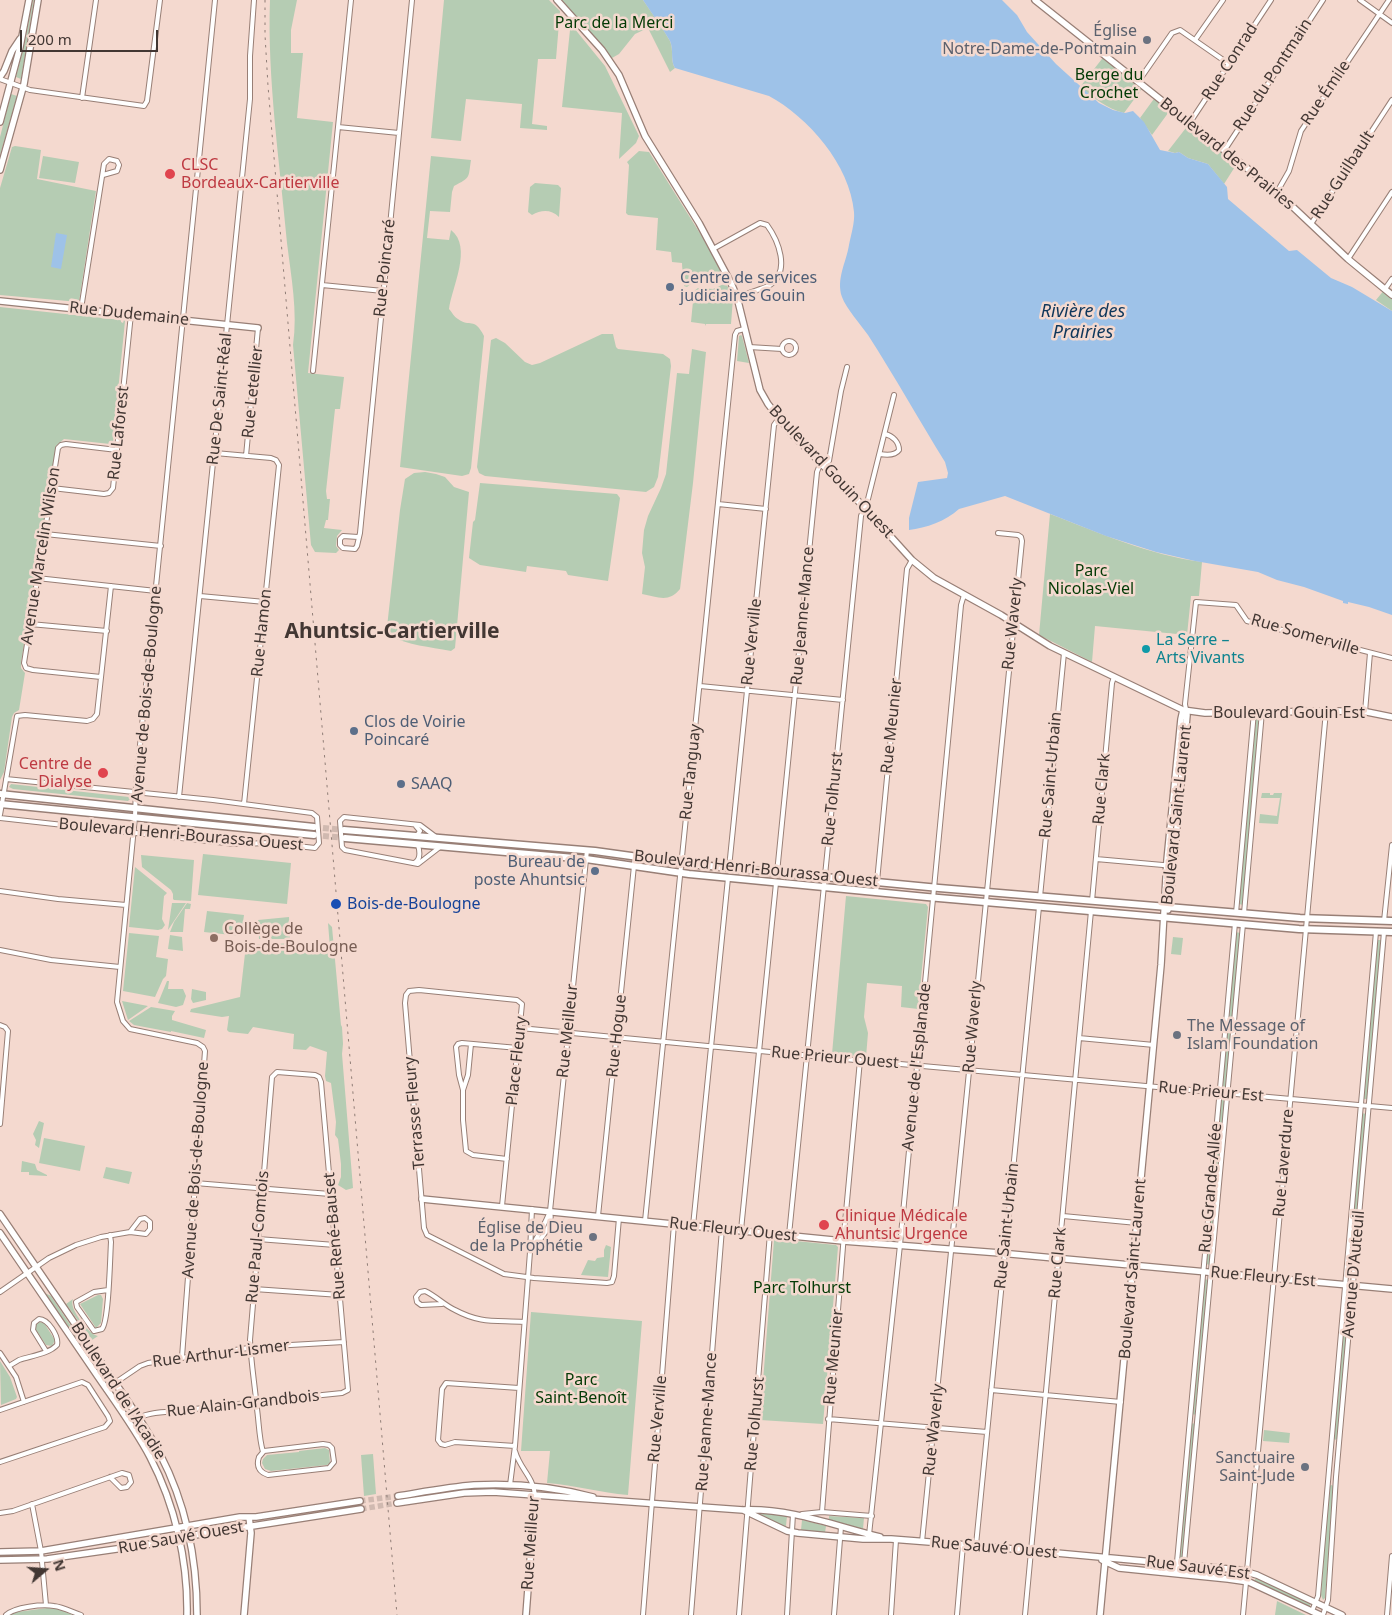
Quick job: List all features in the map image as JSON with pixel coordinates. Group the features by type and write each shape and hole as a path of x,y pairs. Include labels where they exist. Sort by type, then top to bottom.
{"main road":[{"path":"0,122 3,98 10,84 23,35 29,0"},
{"path":"0,170 22,88 38,0"},
{"name":"Boulevard Gouin Ouest","path":"557,0 600,47 615,67 648,142 713,249 737,297 760,390 778,418 912,560 934,578 1064,653 1185,709"},
{"name":"Boulevard des Prairies","path":"1035,0 1276,192 1348,259 1392,295"},
{"path":"0,78 12,51 23,35"},
{"name":"Rue Dudemaine","path":"0,301 258,328"},
{"name":"Boulevard Gouin Est","path":"1185,709 1205,713 1365,712 1392,717"},
{"name":"Boulevard Saint-Laurent","path":"1100,1615 1166,907 1187,717 1185,709"},
{"name":"Boulevard Henri-Bourassa Ouest","path":"1,794 314,827"},
{"name":"Boulevard Henri-Bourassa Ouest","path":"1,804 314,835"},
{"name":"Boulevard Henri-Bourassa Ouest","path":"344,830 587,850 682,863 935,888 1236,913 1392,922"},
{"name":"Boulevard Henri-Bourassa Ouest","path":"345,838 586,859 680,873 1165,920 1306,929 1392,932"},
{"name":"Rue Fleury Ouest","path":"422,1199 646,1220 770,1234 1133,1265"},
{"name":"Boulevard de l'Acadie","path":"0,1214 138,1418 156,1446 169,1472 190,1536 196,1575 197,1615"},
{"name":"Boulevard de l'Acadie","path":"0,1233 134,1431 153,1463 168,1498 179,1539 186,1584 187,1615"},
{"name":"Rue Fleury Est","path":"1133,1265 1392,1289"},
{"name":"Rue Sauvé Ouest","path":"398,1496 474,1485 510,1485 567,1490 605,1500"},
{"name":"Rue Sauvé Ouest","path":"397,1503 476,1492 746,1511 766,1510 796,1514 869,1537"},
{"name":"Rue Meilleur","path":"526,1615 535,1496"},
{"name":"Rue Sauvé Ouest","path":"0,1552 41,1551 240,1517 360,1501"},
{"name":"Rue Sauvé Ouest","path":"0,1560 42,1559 361,1509"},
{"name":"Rue Sauvé Ouest","path":"746,1511 793,1532 840,1537 869,1537 976,1545 1105,1560"},
{"path":"244,1615 251,1526 249,1517"},
{"name":"Rue Sauvé Est","path":"1105,1560 1177,1564 1246,1572 1342,1615"},
{"name":"Rue Sauvé Est","path":"1105,1560 1119,1568 1246,1582 1321,1615"}],"street":[{"path":"82,98 96,0"},
{"path":"0,78 22,88 139,107 145,106 160,0"},
{"name":"Avenue de Bois-de-Boulogne","path":"182,1357 204,1049 199,1044 135,1031 127,1027 123,1022 117,1007 136,793 215,0"},
{"name":"Rue De Saint-Réal","path":"179,797 250,99 250,56 254,0"},
{"path":"313,371 351,0"},
{"name":"Rue Poincaré","path":"358,537 412,0"},
{"path":"1195,40 1223,0"},
{"name":"Rue Conrad","path":"1189,124 1271,0"},
{"name":"Rue du Pontmain","path":"1224,151 1323,0"},
{"path":"1360,0 1392,23"},
{"name":"Rue Émile","path":"1276,192 1289,171 1301,131 1389,0"},
{"path":"1138,82 1176,30 1180,30 1228,64"},
{"name":"Rue Guilbault","path":"1311,224 1392,100"},
{"path":"338,127 399,133"},
{"path":"81,309 103,175 106,161 112,159 116,161 119,165 117,171 103,175"},
{"path":"1348,259 1392,192"},
{"path":"713,249 760,223 767,225 774,236 781,259 781,268 777,278 768,285 737,297"},
{"path":"1385,289 1392,279"},
{"path":"322,285 383,291"},
{"name":"Rue Laforest","path":"52,488 102,494 108,493 114,486 132,314"},
{"name":"Rue Letellier","path":"246,456 258,328"},
{"name":"Rue Tanguay","path":"646,1220 735,334 737,331 744,329"},
{"path":"748,347 782,349"},
{"name":"Rue Jeanne-Mance","path":"777,873 817,472 819,467 829,461 847,367"},
{"name":"Rue Tolhurst","path":"789,1235 861,516 880,454 894,395"},
{"name":"Rue Verville","path":"729,868 774,425 778,418"},
{"path":"880,454 890,455 897,453 899,450 894,439 885,434"},
{"name":"Avenue Marcelin Wilson","path":"101,677 27,669 24,663 58,449 62,444 117,450"},
{"path":"214,453 246,456"},
{"name":"Rue Hamon","path":"244,804 279,468 278,462 271,458 246,456"},
{"path":"718,504 766,509"},
{"name":"Rue Waverly","path":"922,1542 1021,538 1017,534 998,533"},
{"path":"45,534 161,546"},
{"path":"343,536 358,537 357,546 354,549 343,548 340,545 340,539 343,536"},
{"name":"Rue Meunier","path":"876,893 907,568 912,560"},
{"path":"37,578 156,591"},
{"path":"0,816 1,794 6,779 16,716 87,721 92,720 98,712 111,586"},
{"name":"Avenue de l'Esplanade","path":"869,1537 900,1245 961,605 964,595"},
{"path":"200,596 265,602"},
{"name":"Rue Somerville","path":"1195,603 1197,601 1236,605 1247,621 1392,658"},
{"name":"Boulevard Saint-Laurent","path":"1185,709 1195,603"},
{"path":"30,624 107,631"},
{"name":"Rue Saint-Urbain","path":"1040,897 1064,653"},
{"path":"1365,712 1370,653"},
{"name":"Rue Clark","path":"1092,901 1114,677"},
{"path":"700,686 843,700"},
{"name":"Rue Laverdure","path":"1243,1615 1326,711"},
{"path":"1236,913 1254,712"},
{"path":"1244,913 1262,712"},
{"name":"Boulevard Henri-Bourassa Ouest","path":"0,816 235,844 271,843 313,848 319,845 317,818 314,814 244,804 6,779"},
{"path":"438,838 424,826 344,817 341,818 340,822 344,850 414,863 422,862 440,847"},
{"path":"415,825 420,831 416,837"},
{"path":"414,863 418,861 420,855 418,845"},
{"path":"1384,921 1392,845"},
{"name":"Rue Meilleur","path":"530,1252 534,1241 546,1223 550,1211 587,850"},
{"name":"Rue Hogue","path":"598,1216 635,856"},
{"path":"1096,859 1170,866"},
{"path":"693,1226 728,878"},
{"path":"741,1230 776,883"},
{"path":"0,890 58,899 126,906"},
{"name":"Rue Saint-Urbain","path":"976,1545 1038,907"},
{"name":"Rue Clark","path":"1026,1615 1091,912"},
{"name":"Rue Grande-Allée","path":"1176,1573 1235,923"},
{"name":"Rue Grande-Allée","path":"1183,1574 1243,924"},
{"name":"Avenue D'Auteuil","path":"1312,1611 1318,1596 1376,932"},
{"name":"Avenue D'Auteuil","path":"1321,1615 1326,1608 1384,932"},
{"path":"0,950 50,960 120,967"},
{"name":"Place Fleury","path":"407,993 412,990 419,990 518,1001 522,1006 502,1206"},
{"name":"Terrasse Fleury","path":"407,993 405,1001 426,1234 497,1272 528,1277"},
{"path":"0,1025 8,1031 2,1077 0,1124"},
{"name":"Rue Prieur Ouest","path":"520,1028 807,1056 1150,1086"},
{"path":"1079,1038 1154,1045"},
{"path":"507,1159 473,1156 467,1152 463,1120 463,1090 456,1047 460,1043 518,1048"},
{"path":"463,1090 468,1075 471,1044"},
{"name":"Rue Meunier","path":"822,1512 843,1240 860,1060"},
{"name":"Rue Paul-Comtois","path":"263,1452 328,1444 332,1448 334,1462 329,1468 267,1474 261,1471 258,1465 259,1457 263,1452 250,1348 273,1074 279,1072 314,1075 319,1077 321,1082"},
{"name":"Rue René-Bauset","path":"321,1082 347,1390"},
{"name":"Rue Prieur Est","path":"1150,1086 1392,1108"},
{"path":"195,1183 330,1194"},
{"name":"Rue Meilleur","path":"510,1485 520,1388 532,1209"},
{"path":"1063,1216 1137,1223"},
{"path":"0,1292 36,1267 71,1247 110,1235 130,1232 146,1234 150,1229 150,1222 145,1218 140,1219 130,1232"},
{"path":"528,1277 601,1284 611,1282 614,1275 619,1218"},
{"name":"Rue Verville","path":"643,1615 674,1224"},
{"name":"Rue Jeanne-Mance","path":"691,1615 722,1229"},
{"name":"Rue Tolhurst","path":"740,1615 746,1511 770,1234"},
{"path":"108,1290 94,1292 76,1302 77,1308 94,1331 99,1331 104,1326 108,1290 110,1235"},
{"path":"258,1239 335,1245"},
{"path":"254,1289 340,1295"},
{"path":"442,1304 421,1305 417,1302 417,1295 420,1292 426,1291 442,1304 467,1316 488,1322 524,1322"},
{"path":"9,1366 17,1361 46,1351 56,1347 58,1339 45,1320 39,1319 34,1323 33,1328 46,1351"},
{"name":"Rue Arthur-Lismer","path":"106,1389 142,1364 250,1348 344,1342"},
{"path":"0,1352 16,1377 24,1402"},
{"path":"0,1410 84,1382 88,1385 108,1416 109,1423 104,1427 0,1462"},
{"path":"515,1446 455,1442 445,1445 441,1444 438,1440 442,1389 446,1383 520,1388"},
{"name":"Rue Alain-Grandbois","path":"138,1418 147,1414 344,1392 347,1390"},
{"path":"992,1390 1121,1402"},
{"path":"828,1419 987,1432"},
{"name":"Rue Meilleur","path":"515,1446 518,1461 533,1482 535,1496"},
{"path":"0,1513 10,1512 110,1477 125,1473 130,1476 131,1482 127,1487 122,1488 110,1477"},
{"path":"32,1504 41,1551 46,1605"},
{"path":"787,1615 796,1514 822,1512 872,1516"},
{"path":"834,1615 841,1527"},
{"path":"890,1615 893,1539"},
{"path":"957,1615 962,1544"},
{"path":"1387,1615 1392,1556"},
{"path":"6,1615 12,1610 46,1605 81,1615"}],"green space":[{"path":"34,0 21,79 16,77"},
{"path":"270,0 297,0 291,30 291,53 303,53 297,118 333,122 308,373 344,377 340,409 335,409 326,491 327,499 330,499 328,520 326,520 324,528 342,530 337,536 336,546 339,550 336,553 315,552 311,545 293,345 295,320 293,294 272,90"},
{"path":"444,0 549,0 560,11 556,59 538,59 532,124 547,126 547,130 520,128 522,104 466,99 461,141 431,138"},
{"name":"Parc de la Merci","path":"562,0 643,0 670,41 675,68 670,72 648,28 635,34 619,54 612,58"},
{"path":"574,28 605,66 639,136 636,143 619,159 622,113 562,107 570,30"},
{"name":"Berge du Crochet","path":"1105,55 1144,86 1124,113 1095,99 1080,87"},
{"path":"11,94 17,96 0,155 0,137"},
{"path":"1156,96 1171,109 1152,135 1140,118"},
{"path":"1189,124 1238,162 1224,184 1208,164 1188,158 1179,152 1168,151"},
{"path":"12,147 41,150 37,179 96,191 79,302 0,295 0,188"},
{"path":"639,151 649,152 701,235 720,269 720,273 706,280 692,283 687,287 684,286 682,263 672,262 671,252 656,250 658,218 628,215 626,213 629,165 627,162"},
{"path":"43,156 79,162 75,183 39,178"},
{"path":"431,156 471,160 468,177 454,186 450,212 430,211 427,238 449,240 451,230 457,237 461,257 449,309 458,319 475,324 484,336 471,468 469,474 462,476 400,467"},
{"path":"535,183 558,185 561,188 559,217 549,212 542,211 532,215 528,212 530,187"},
{"path":"726,283 733,298 731,324 706,324 706,326 705,324 691,322 694,291 698,288 713,289"},
{"path":"1385,289 1392,295 1392,311 1376,300"},
{"path":"0,307 121,320 123,323 125,321 113,442 110,444 64,439 56,446 21,663 21,668 25,673 19,710 12,717 4,772 0,780"},
{"path":"602,334 613,334 618,349 663,354 670,359 671,366 658,477 654,487 646,492 485,476 479,473 477,467 491,340 496,338 505,343 525,362 532,365"},
{"path":"741,335 749,363 737,361 739,336"},
{"path":"692,349 706,352 693,483 680,589 672,596 663,598 642,594 645,567 642,553 644,530 666,474 677,373 689,374"},
{"path":"425,472 445,477 454,487 469,492 455,648 451,651 404,642 389,636 387,627 405,479 414,473"},
{"path":"480,483 617,494 620,498 608,581 568,575 566,571 527,566 526,572 480,565 469,558"},
{"name":"Parc Nicolas-Viel","path":"1050,514 1144,549 1202,562 1199,596 1191,596 1187,635 1095,626 1092,662 1039,635"},
{"path":"1258,717 1260,720 1243,905 1239,904 1256,719"},
{"path":"11,784 129,797 130,799 128,801 13,789 9,787"},
{"path":"1262,793 1273,795 1274,793 1282,793 1278,824 1259,823 1260,814 1277,816 1280,798 1261,798"},
{"path":"203,854 291,863 287,904 198,895"},
{"path":"141,855 194,860 191,901 173,900 171,890 142,867"},
{"path":"135,867 167,893 164,896 162,919 165,925 162,929 129,927"},
{"path":"846,896 926,904 928,907 918,1009 901,1007 902,986 867,983 864,1017 868,1033 866,1057 832,1054"},
{"path":"172,903 186,903 168,930"},
{"path":"187,903 191,904 190,909 185,909 183,932 170,932 174,922"},
{"path":"207,911 244,915 241,936 204,932"},
{"path":"289,917 290,939 259,939 258,920"},
{"path":"328,923 332,927 342,1027 342,1054 353,1188 346,1190 338,1185 341,1177 341,1164 338,1139 335,1135 336,1122 331,1083 326,1081 325,1076 327,1052 310,1046 306,1050 293,1049 294,1034 253,1027 248,1034 229,1032 227,1030 229,1016 222,1017 190,1012 191,1009 240,997 246,945 299,943 330,948"},
{"path":"1236,932 1240,933 1226,1087 1222,1086"},
{"path":"129,933 159,936 156,957 168,959 166,976 155,997 123,991"},
{"path":"170,935 182,937 183,951 168,949"},
{"path":"1173,937 1183,938 1181,955 1171,954"},
{"path":"1377,940 1381,940 1367,1099 1363,1099"},
{"path":"167,981 169,981 168,989 183,989 186,996 183,1005 176,1007 158,1003"},
{"path":"192,989 206,992 206,1000 193,1003 191,999"},
{"path":"122,1001 148,1006 128,1020"},
{"path":"151,1007 175,1011 172,1020 206,1030 204,1038 134,1025 129,1021"},
{"path":"1221,1100 1225,1100 1210,1265 1206,1264"},
{"path":"1362,1113 1366,1114 1352,1277 1348,1277"},
{"path":"39,1121 44,1123 39,1148 35,1145 36,1140 33,1134"},
{"path":"44,1138 85,1146 80,1171 39,1163"},
{"path":"22,1161 35,1164 37,1170 47,1176 29,1175 29,1172 21,1172"},
{"path":"106,1167 132,1172 129,1184 103,1178"},
{"name":"Parc Tolhurst","path":"774,1240 836,1245 838,1247 823,1424 760,1420"},
{"path":"606,1245 611,1247 608,1277 581,1275 588,1260 595,1261 597,1258 604,1257"},
{"path":"1205,1279 1208,1280 1194,1415 1192,1413"},
{"path":"45,1293 51,1296 94,1363"},
{"path":"1348,1294 1350,1297 1338,1438 1335,1440 1346,1296"},
{"path":"101,1295 103,1299 101,1323 96,1328 80,1304"},
{"path":"73,1299 74,1311 87,1328 98,1336 92,1340 66,1304"},
{"name":"Parc Saint-Benoît","path":"531,1312 642,1321 628,1495 547,1483 550,1451 521,1451"},
{"path":"39,1322 44,1323 55,1340 52,1346 46,1345 36,1330 35,1326"},
{"path":"0,1361 10,1377 17,1397 1,1405"},
{"path":"1192,1424 1195,1425 1182,1558 1179,1558"},
{"path":"1264,1430 1290,1433 1289,1443 1263,1441"},
{"path":"325,1448 329,1450 330,1463 327,1465 271,1471 265,1469 262,1463 267,1455"},
{"path":"373,1454 376,1494 364,1496 361,1455"},
{"path":"1332,1485 1334,1487 1325,1598 1323,1600 1321,1595 1329,1486"},
{"path":"754,1512 787,1516 786,1526 782,1526"},
{"path":"829,1516 864,1518 863,1529 829,1520"},
{"path":"802,1520 826,1526 825,1533 801,1530"},
{"path":"1256,1578 1311,1604 1309,1607 1254,1581"},
{"path":"1277,1601 1306,1615 1275,1615"},
{"path":"47,1608 58,1609 73,1615 10,1615 17,1612"}],"water":[{"name":"Rivière des Prairies","path":"643,0 1002,0 1017,15 1027,32 1056,64 1099,103 1113,110 1125,113 1133,111 1144,122 1160,150 1179,152 1188,158 1208,164 1227,187 1228,199 1289,251 1297,250 1331,278 1352,287 1392,311 1392,615 1369,607 1348,602 1348,604 1343,603 1343,601 1258,572 1156,552 1106,536 1005,496 959,509 935,523 909,530 909,518 918,482 947,478 948,473 945,462 868,335 842,297 840,290 841,277 848,252 854,216 851,194 845,177 825,144 798,116 784,105 769,96 675,68 670,41"},
{"path":"56,233 67,235 61,269 51,267"}],"tunnel":[{"path":"314,827 344,830"},
{"path":"314,835 345,838"},
{"path":"360,1501 398,1496"},
{"path":"361,1509 397,1503"}],"railway":[{"path":"265,0 268,86 397,1615"}],"place":[{"name":"Église Notre-Dame-de-Pontmain","path":"1147,40"},
{"name":"CLSC Bordeaux-Cartierville","path":"170,174"},
{"name":"Centre de services judiciaires Gouin","path":"670,287"},
{"name":"La Serre – Arts Vivants","path":"1146,649"},
{"name":"Clos de Voirie Poincaré","path":"354,731"},
{"name":"Centre de Dialyse","path":"103,773"},
{"name":"SAAQ","path":"401,784"},
{"name":"Bureau de poste Ahuntsic","path":"595,871"},
{"name":"Bois-de-Boulogne","path":"336,904"},
{"name":"Collège de Bois-de-Boulogne","path":"214,938"},
{"name":"The Message of Islam Foundation","path":"1177,1035"},
{"name":"Clinique Médicale Ahuntsic Urgence","path":"824,1225"},
{"name":"Église de Dieu de la Prophétie","path":"593,1237"},
{"name":"Sanctuaire Saint-Jude","path":"1305,1467"}],"district":[{"name":"Ahuntsic-Cartierville","path":"392,632"}]}
